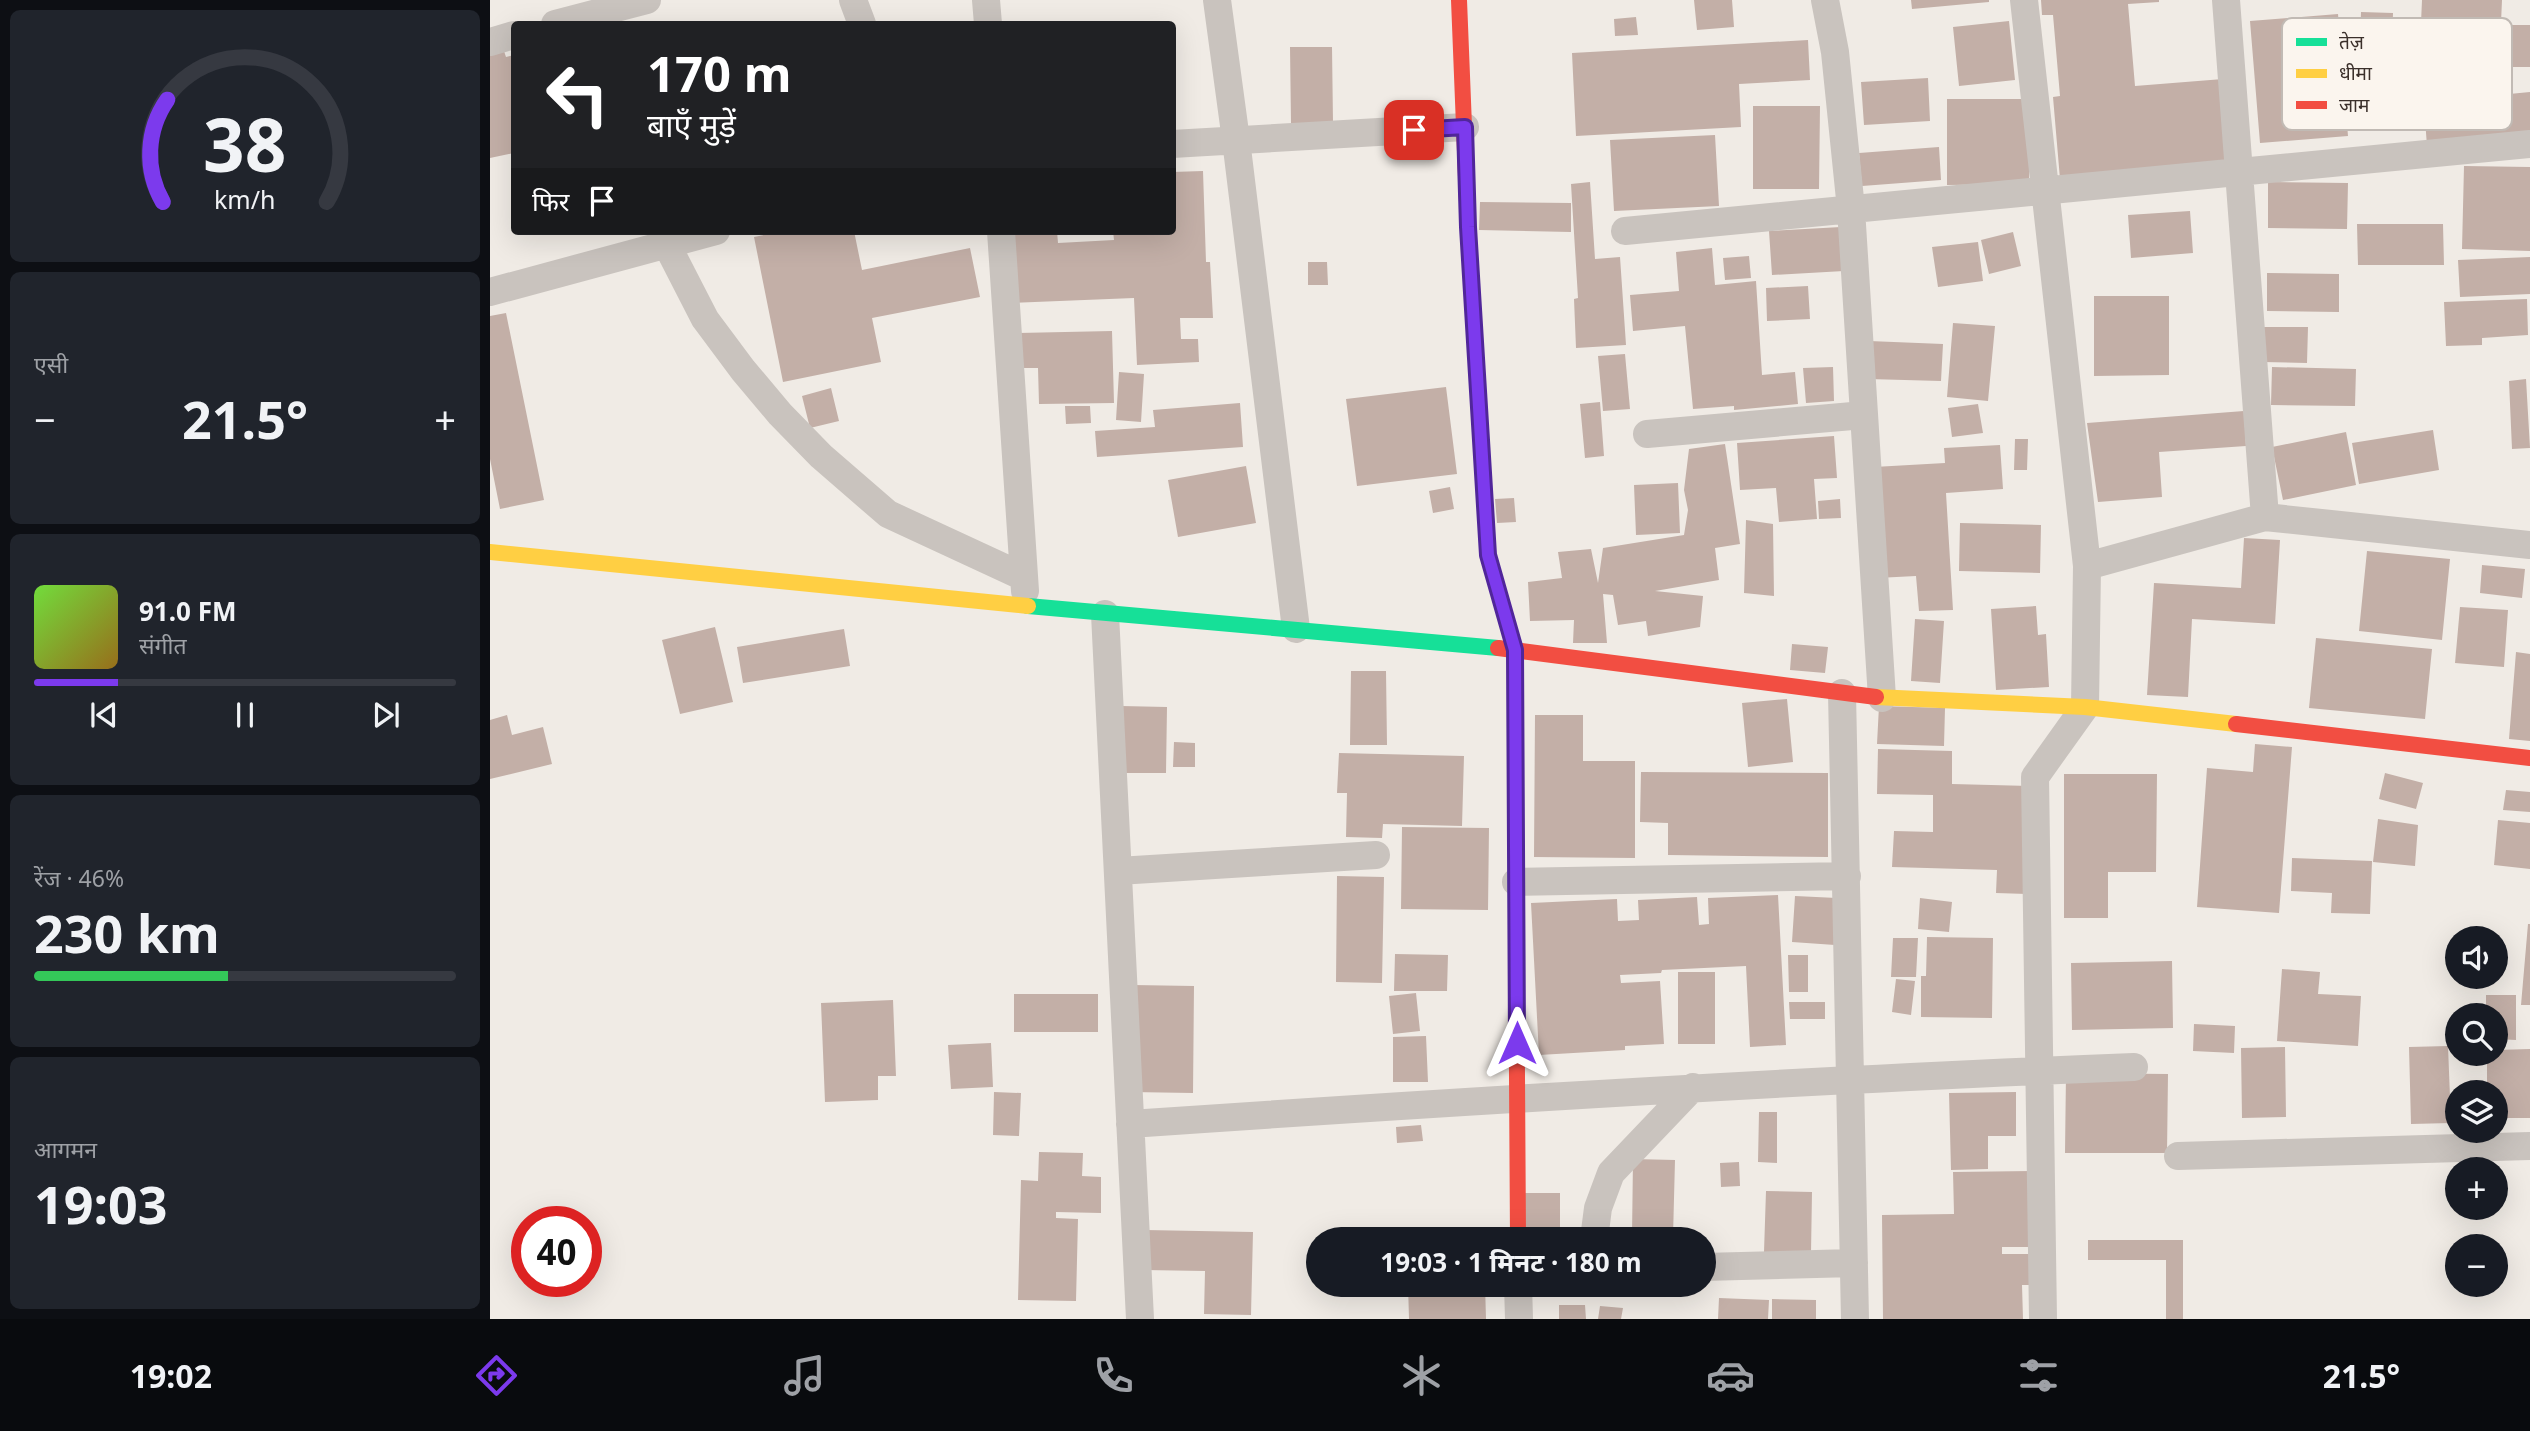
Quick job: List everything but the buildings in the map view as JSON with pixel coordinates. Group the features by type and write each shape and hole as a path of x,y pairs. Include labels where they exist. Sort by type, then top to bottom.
{"street":[{"path":"568,21 647,0"},
{"path":"853,0 861,21"},
{"path":"986,0 988,21"},
{"path":"1217,0 1296,629"},
{"path":"1459,0 1468,227 1488,555 1515,650 1518,1227"},
{"path":"1825,0 1835,51 1851,209 1882,698"},
{"path":"2024,0 2087,566 2085,707 2035,777 2043,1319"},
{"path":"2226,0 2265,517"},
{"path":"490,42 511,36"},
{"path":"1176,144 1465,127"},
{"path":"1625,231 2530,144"},
{"path":"490,292 665,238 687,235"},
{"path":"1001,235 1026,606"},
{"path":"665,238 713,329 780,414 821,456 888,514 1024,577"},
{"path":"1647,434 1864,415"},
{"path":"2087,566 2265,517 2530,545"},
{"path":"490,552 1105,614 1515,650 1882,698 2085,707 2530,758"},
{"path":"1105,614 1140,1319"},
{"path":"1842,693 1855,1319"},
{"path":"1118,871 1376,855"},
{"path":"1516,882 1847,876"},
{"path":"1130,1124 1693,1087 2134,1067"},
{"path":"1596,1227 1598,1208 1611,1173 1693,1087"},
{"path":"2178,1156 2530,1146"},
{"path":"1716,1267 1854,1263"},
{"path":"1518,1297 1519,1319"}],"traffic: fast":[{"path":"1483,472 1488,555 1515,650 1516,915"},
{"path":"1028,606 1498,648"}],"traffic: slow":[{"path":"490,552 1028,606"},
{"path":"1876,697 2085,707 2236,724"}],"traffic: jam":[{"path":"1459,0 1468,227 1483,472"},
{"path":"1498,648 1876,697"},
{"path":"2236,724 2530,758"},
{"path":"1516,915 1518,1227"}],"route":[{"path":"1414,130 1465,127 1468,227 1488,555 1515,650 1517,1043"}]}
